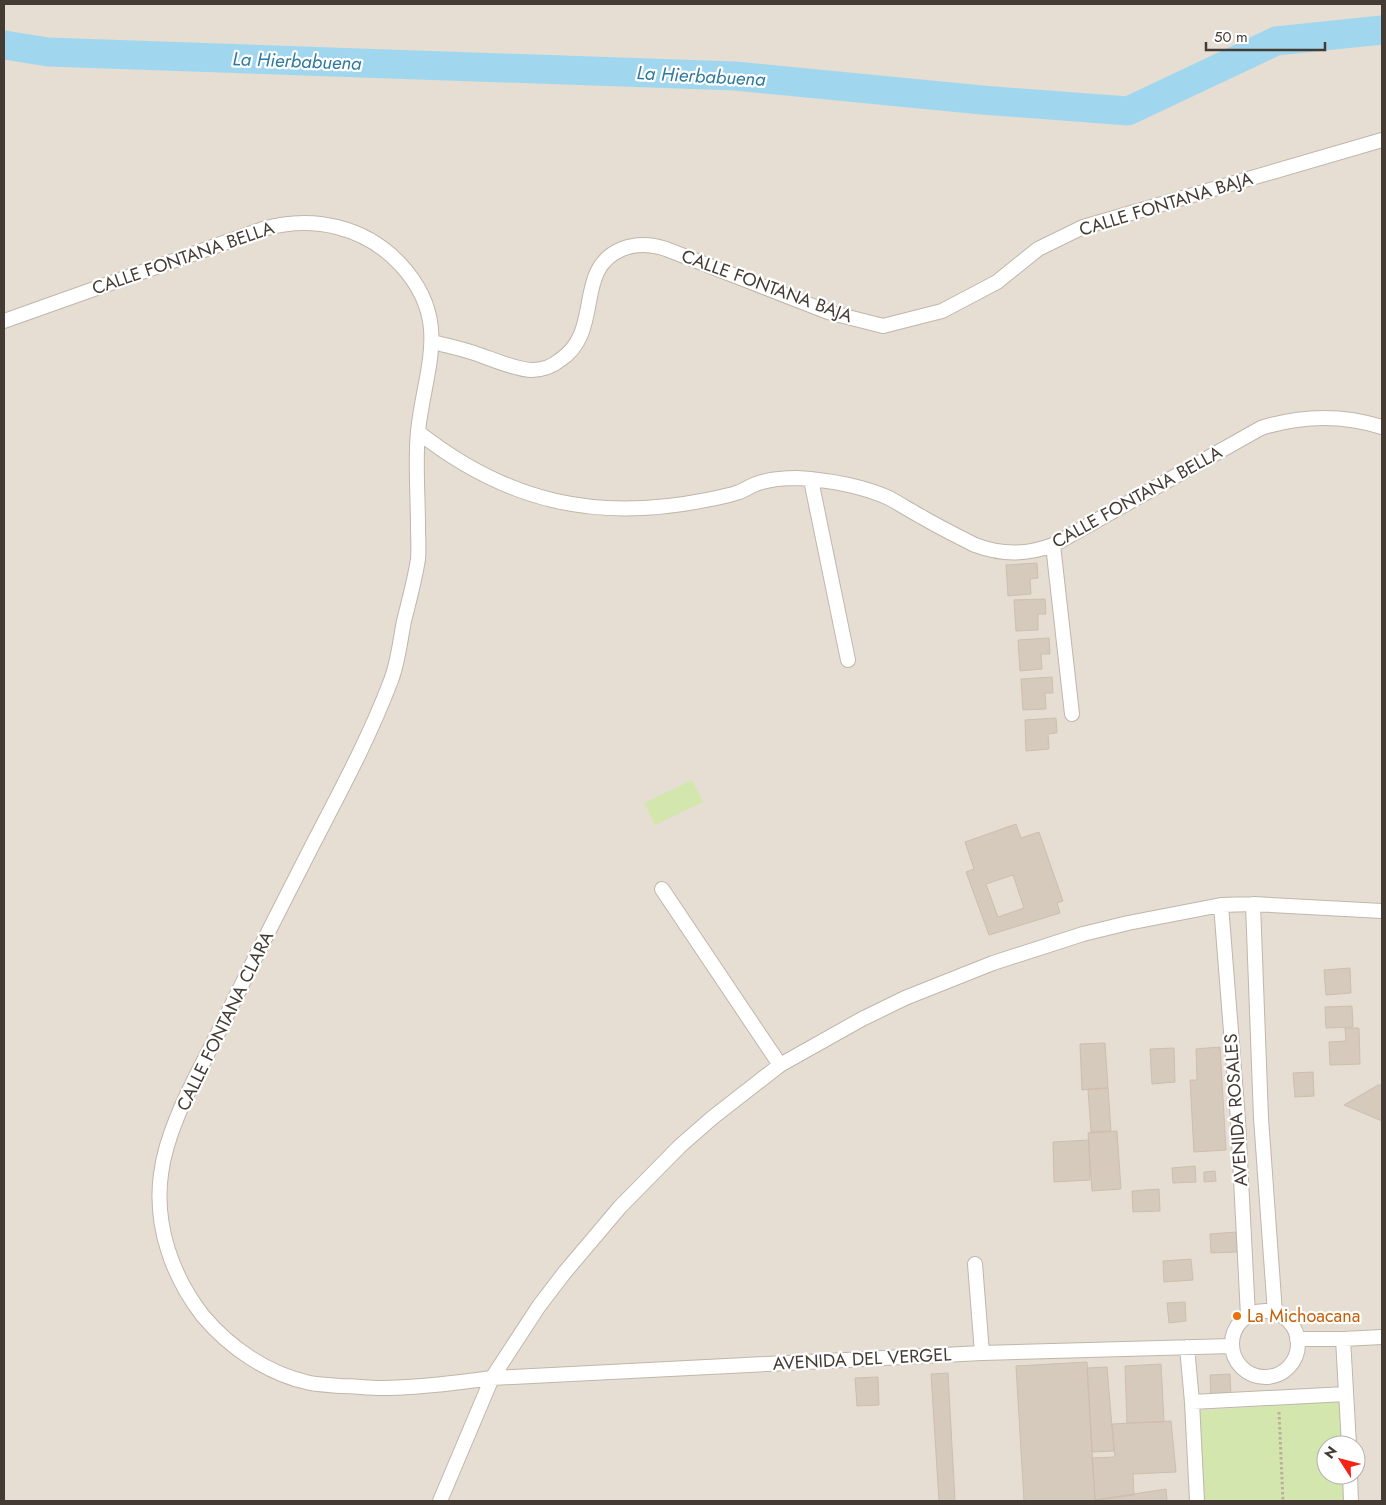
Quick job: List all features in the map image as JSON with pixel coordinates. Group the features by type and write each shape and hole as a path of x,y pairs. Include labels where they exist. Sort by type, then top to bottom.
{"street":[{"name":"CALLE FONTANA BAJA","path":"433,342 531,370 558,362 573,350 583,334 592,286 598,268 619,250 638,244 666,249 828,312 883,326 942,311 997,282 1038,249 1082,227 1382,140"},
{"name":"CALLE FONTANA BELLA","path":"4,322 263,229 278,225 310,222 341,227 357,233 378,245 398,261 419,288 430,316 433,342 418,432 446,453 483,476 532,495 580,506 629,510 677,506 725,496 772,479 811,480 854,486 888,498 988,550 1013,553 1027,552 1053,545 1261,428 1278,422 1314,417 1348,419 1382,427"},
{"name":"CALLE FONTANA CLARA","path":"418,432 418,558 392,680 350,771 257,954 176,1121 166,1148 160,1176 161,1215 169,1253 176,1271 196,1306 209,1322 234,1345 256,1361 274,1370 312,1384 379,1388 454,1383 492,1378"},
{"path":"811,480 848,660"},
{"path":"1053,545 1072,714"},
{"path":"662,889 780,1065"},
{"path":"440,1501 492,1378 539,1306 592,1239 649,1176 693,1135 745,1091 780,1065 828,1037 896,1002 993,962 1037,947 1092,932 1175,913 1221,905 1253,904 1382,911"},
{"name":"AVENIDA ROSALES","path":"1253,904 1261,1118 1274,1313"},
{"name":"AVENIDA ROSALES","path":"1221,905 1238,1120 1248,1316"},
{"path":"1238,1120 1261,1118"},
{"path":"974,1264 982,1353"},
{"path":"1261,1312 1274,1313 1290,1323 1295,1330 1298,1339 1298,1350 1294,1360 1287,1369 1278,1375 1256,1376 1246,1372 1233,1355 1234,1333 1240,1323 1248,1316 1261,1312"},
{"path":"1298,1339 1343,1339 1382,1336"},
{"path":"1343,1339 1348,1435"},
{"name":"AVENIDA DEL VERGEL","path":"492,1378 982,1353 1232,1346"},
{"path":"1187,1347 1197,1501"},
{"path":"1267,1377 1274,1397"},
{"path":"1192,1402 1346,1394"},
{"path":"1350,1485 1351,1501"}],"path":[{"path":"1274,1397 1283,1501"}],"shaded area":[{"path":"4,4 1382,4 1382,1501 4,1501"}],"green space":[{"path":"692,780 703,802 655,825 644,803"},
{"path":"1345,1401 1347,1435 1316,1435 1316,1485 1348,1485 1349,1501 1199,1501 1194,1411"}],"building":[{"path":"1037,563 1038,578 1030,579 1031,594 1008,596 1006,565"},
{"path":"1045,599 1046,614 1038,614 1038,630 1016,631 1014,600"},
{"path":"1049,638 1050,654 1041,654 1042,669 1020,671 1018,640"},
{"path":"1052,677 1053,693 1045,693 1046,709 1023,710 1021,679"},
{"path":"1056,718 1057,733 1048,734 1049,749 1026,751 1025,720"},
{"path":"1016,824 1021,838 1039,832 1063,901 1057,903 1060,913 989,935 966,872 974,869 965,842","holes":["1013,875 1024,908 998,917 986,884"]},
{"path":"1350,968 1351,993 1326,995 1324,970"},
{"path":"1352,1006 1353,1027 1326,1028 1325,1007"},
{"path":"1345,1028 1359,1028 1360,1064 1330,1065 1329,1042 1346,1041"},
{"path":"1105,1043 1108,1088 1082,1090 1080,1044"},
{"path":"1220,1047 1226,1150 1194,1152 1190,1080 1197,1080 1196,1049"},
{"path":"1174,1048 1175,1082 1152,1084 1150,1049"},
{"path":"1313,1072 1314,1096 1295,1097 1293,1073"},
{"path":"1378,1085 1382,1085 1382,1121 1344,1105"},
{"path":"1108,1088 1111,1131 1091,1132 1088,1089"},
{"path":"1117,1131 1121,1189 1092,1191 1088,1133"},
{"path":"1089,1140 1090,1180 1054,1182 1053,1142"},
{"path":"1195,1166 1196,1182 1173,1183 1172,1168"},
{"path":"1215,1171 1216,1181 1204,1182 1204,1172"},
{"path":"1159,1189 1160,1211 1133,1212 1132,1191"},
{"path":"1236,1232 1237,1252 1211,1253 1210,1234"},
{"path":"1191,1259 1193,1280 1164,1282 1163,1261"},
{"path":"1185,1302 1186,1321 1169,1323 1167,1303"},
{"path":"1087,1362 1095,1501 1024,1501 1016,1366"},
{"path":"1161,1364 1164,1422 1127,1423 1125,1366"},
{"path":"1107,1367 1114,1451 1092,1452 1087,1368"},
{"path":"948,1373 955,1501 939,1501 931,1374"},
{"path":"1230,1374 1231,1396 1211,1397 1210,1375"},
{"path":"878,1377 879,1405 857,1406 855,1378"},
{"path":"1171,1421 1176,1472 1133,1474 1134,1495 1095,1500 1092,1458 1115,1457 1112,1424"},
{"path":"1166,1489 1167,1501 1095,1501 1095,1500"}],"waterway":[{"name":"La Hierbabuena","path":"4,45 48,52 735,76 982,100 1128,111 1276,41 1382,30"}],"place":[{"name":"La Michoacana","path":"1237,1316"}]}
